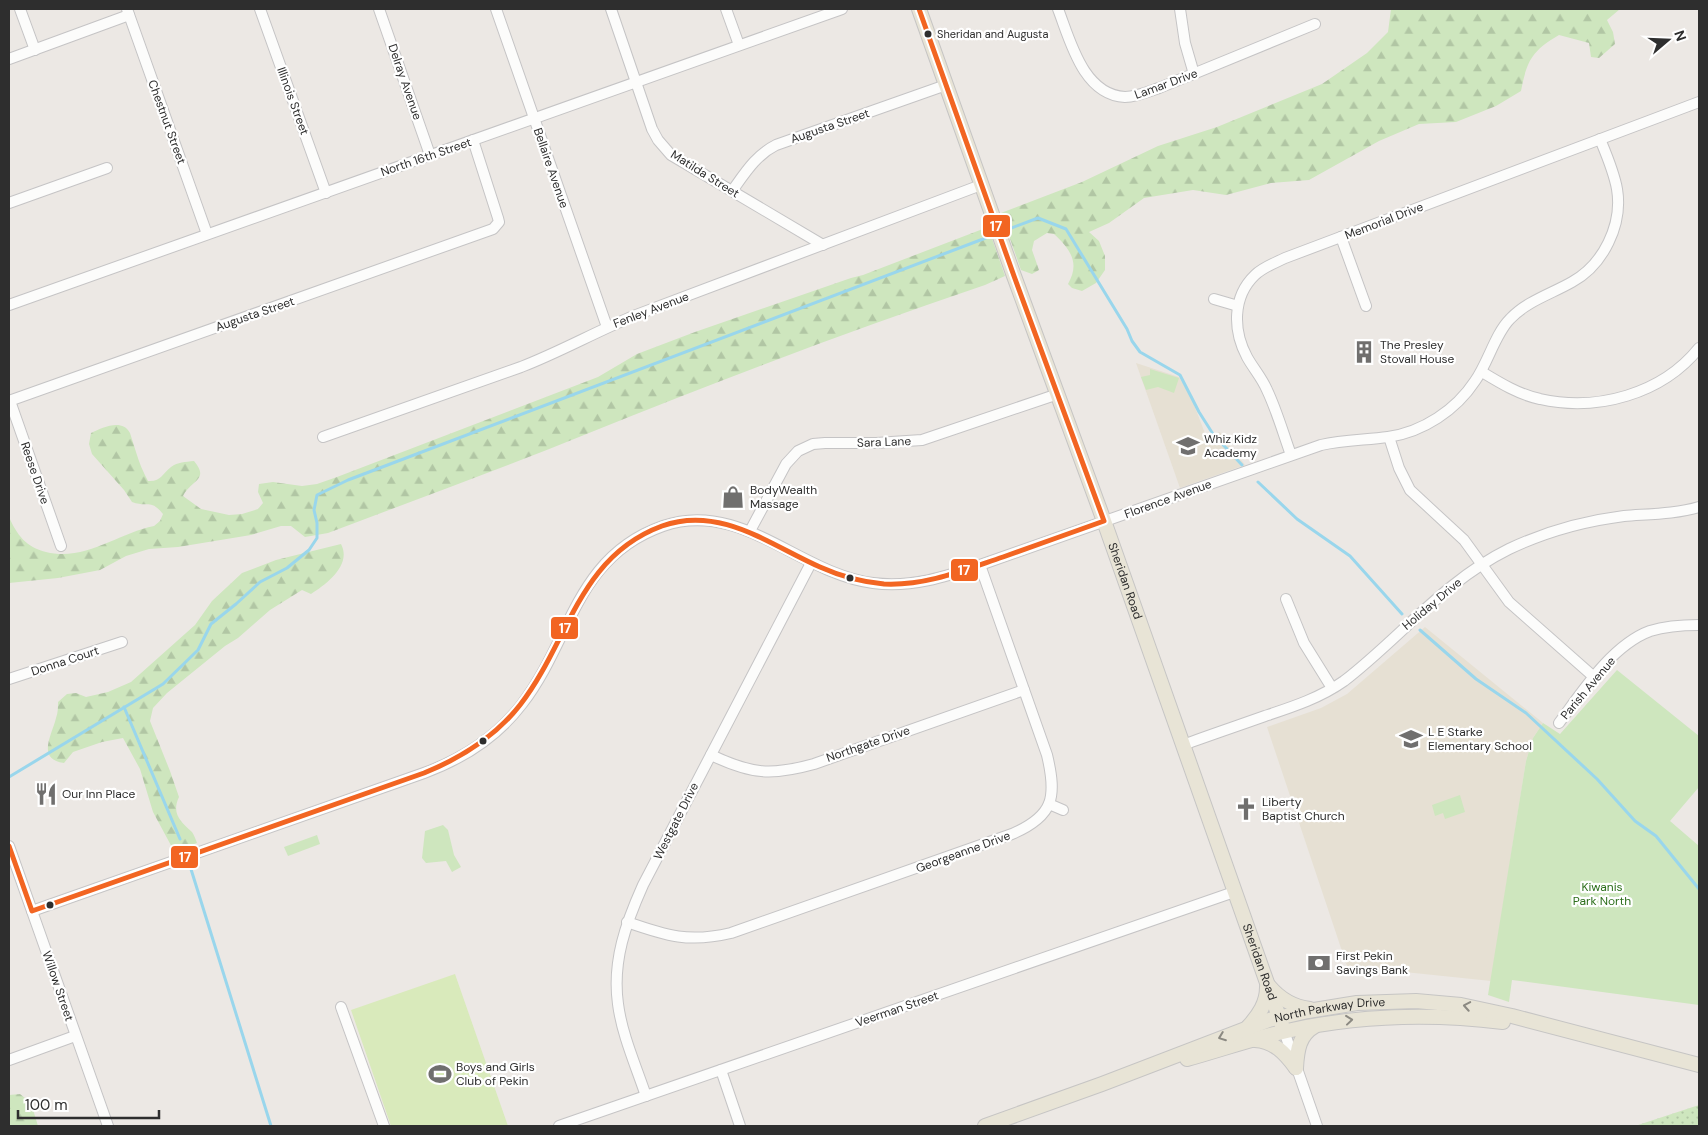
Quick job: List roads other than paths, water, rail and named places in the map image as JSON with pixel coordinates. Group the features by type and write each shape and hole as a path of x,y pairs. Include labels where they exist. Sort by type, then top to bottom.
{"main road":[{"name":"Sheridan Road","path":"919,9 1104,522 1284,1031"},
{"path":"1267,983 1273,991 1290,1003 1316,1010"},
{"path":"1267,983 1267,992 1261,1012 1250,1034 1279,1048 1296,1068"},
{"name":"North Parkway Drive","path":"986,1126 1250,1034 1279,1018 1357,1003 1396,1001 1436,1002 1481,1009 1699,1065"},
{"name":"North Parkway Drive","path":"1250,1034 1284,1031 1375,1017 1422,1015 1472,1018 1566,1031"},
{"path":"1296,1068 1300,1042 1304,1035 1318,1025"}],"street":[{"path":"20,9 35,50"},
{"name":"Illinois Street","path":"260,9 326,193"},
{"name":"Delray Avenue","path":"379,9 430,155"},
{"name":"Bellaire Avenue","path":"496,9 607,327"},
{"name":"Matilda Street","path":"611,9 652,129 666,150 689,167 823,245"},
{"path":"726,9 739,45"},
{"name":"North 16th Street","path":"9,304 842,9"},
{"name":"Lamar Drive","path":"1058,9 1083,70 1092,82 1113,94 1125,97 1141,94 1194,74 1315,24"},
{"path":"1180,9 1185,44 1194,74"},
{"path":"9,59 128,12"},
{"name":"Chestnut Street","path":"128,12 207,234"},
{"name":"Augusta Street","path":"732,192 760,155 776,145 946,85"},
{"name":"Memorial Drive","path":"1291,455 1267,388 1247,357 1240,341 1237,323 1238,306 1244,290 1249,281 1262,269 1285,258 1699,102"},
{"name":"Florence Avenue","path":"32,911 424,773 463,756 497,730 522,704 539,678 589,583 604,563 620,549 642,535 664,526 683,522 721,522 750,531 811,563 852,579 896,585 929,581 1104,522 1291,455 1338,441 1389,437 1410,432 1436,419 1470,390 1482,372 1501,332 1510,318 1530,304 1578,279 1592,267 1606,248 1615,223 1618,200 1612,171 1600,139"},
{"name":"Augusta Street","path":"9,401 489,231 499,222 473,140"},
{"path":"9,203 107,168"},
{"name":"Fenley Avenue","path":"323,437 521,367 544,358 607,327 981,184"},
{"path":"1341,237 1366,306"},
{"path":"1214,299 1238,306"},
{"path":"1482,372 1496,381 1532,397 1565,403 1593,403 1612,400 1639,392 1654,385 1679,368 1699,348"},
{"name":"Sara Lane","path":"750,531 786,464 794,455 807,446 825,443 876,443 922,440 1058,394"},
{"name":"Reese Drive","path":"9,401 60,546"},
{"path":"1389,437 1399,468 1410,490 1464,540 1509,602 1594,677"},
{"name":"Holiday Drive","path":"1183,745 1300,704 1332,688 1364,664 1444,592 1482,565 1514,547 1558,530 1597,520 1683,510 1699,506"},
{"name":"Westgate Drive","path":"646,1096 623,1027 618,1004 617,960 627,922 643,885 811,563"},
{"path":"980,565 1047,755 1051,772 1052,794 1049,804 1063,810"},
{"path":"1286,599 1304,643 1332,688"},
{"name":"Parish Avenue","path":"1559,723 1594,677 1624,647 1640,636 1667,626 1699,625"},
{"name":"Donna Court","path":"9,679 122,642"},
{"name":"Northgate Drive","path":"711,755 749,770 765,772 792,770 1024,690"},
{"name":"Georgeanne Drive","path":"627,922 665,934 688,938 713,937 731,933 1012,834 1032,824 1045,812 1049,804"},
{"name":"Willow Street","path":"9,846 108,1126"},
{"name":"Veerman Street","path":"559,1126 1234,892"},
{"path":"341,1007 384,1126"},
{"name":"Sheridan Road","path":"1284,1031 1317,1126"},
{"path":"9,1060 75,1036"},
{"path":"721,1070 740,1126"}],"waterway":[{"path":"1006,230 1038,218 1066,229 1140,352 1180,375 1213,434 1242,465"},
{"path":"9,777 163,684 198,650 211,624 260,582 287,568 309,550 317,538 317,523 314,510 317,495 348,480 991,236"},
{"path":"1258,482 1297,519 1350,556 1402,614"},
{"path":"1420,630 1476,679 1526,713 1597,779 1635,821 1656,836 1699,889"},
{"path":"124,707 180,839"},
{"path":"190,866 271,1126"}],"place":[{"name":"Sheridan and Augusta","path":"928,34"},
{"name":"The Presley Stovall House","path":"1364,352"},
{"name":"Whiz Kidz Academy","path":"1188,446"},
{"name":"BodyWealth Massage","path":"733,497"},
{"name":"L E Starke Elementary School","path":"1411,739"},
{"name":"Our Inn Place","path":"46,794"},
{"name":"Liberty Baptist Church","path":"1246,809"},
{"name":"First Pekin Savings Bank","path":"1319,963"},
{"name":"Boys and Girls Club of Pekin","path":"440,1074"}],"park label":[{"name":"Kiwanis Park North","path":"1602,894"}]}
